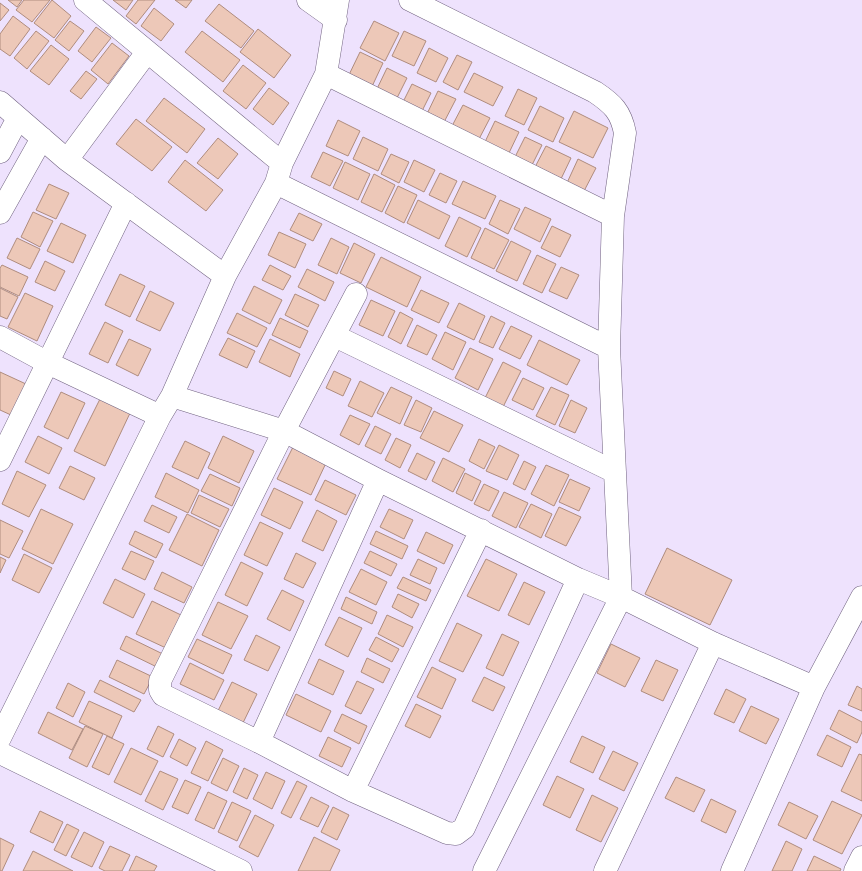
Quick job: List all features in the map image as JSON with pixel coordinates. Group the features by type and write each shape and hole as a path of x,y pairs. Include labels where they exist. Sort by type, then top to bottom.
{"street":[{"path":"85,0 282,163"},
{"path":"0,738 160,416 172,396 225,276 276,184 282,163 326,74 337,10 308,0"},
{"path":"410,0 596,92 618,112 623,122 625,133 613,216 609,348 621,597 484,871"},
{"path":"67,160 147,52"},
{"path":"326,74 613,216"},
{"path":"0,102 67,160 225,276"},
{"path":"0,152 18,118"},
{"path":"0,213 42,138"},
{"path":"276,184 609,348"},
{"path":"0,460 126,203"},
{"path":"356,294 284,431 160,681 160,690 166,697 259,742 353,791 447,833 456,834 464,828 578,579"},
{"path":"335,336 615,472"},
{"path":"0,337 48,363 160,416"},
{"path":"172,396 284,431 378,480 578,579 621,597 713,643 814,687"},
{"path":"259,742 378,480"},
{"path":"353,791 481,530"},
{"path":"732,871 814,687 862,597"},
{"path":"604,871 713,643"},
{"path":"0,753 241,871"},
{"path":"855,871 862,858"}],"building":[{"path":"8,0 22,0 17,7"},
{"path":"24,0 50,0 32,22 16,10"},
{"path":"52,0 71,16 54,38 34,23"},
{"path":"113,0 133,0 126,10"},
{"path":"138,0 155,0 136,24 126,16"},
{"path":"175,0 192,0 186,8"},
{"path":"0,3 9,10 0,21"},
{"path":"219,4 254,31 241,48 205,21"},
{"path":"154,8 174,24 161,41 141,26"},
{"path":"13,16 30,29 10,56 0,49 0,34"},
{"path":"70,21 84,31 69,51 55,40"},
{"path":"374,21 399,33 385,61 360,48"},
{"path":"96,27 111,38 92,62 78,51"},
{"path":"258,29 291,55 274,78 240,52"},
{"path":"36,31 49,41 27,69 14,58"},
{"path":"202,31 240,60 223,82 185,52"},
{"path":"404,31 426,41 414,66 392,56"},
{"path":"112,43 129,56 108,84 91,70"},
{"path":"51,45 69,59 49,85 30,71"},
{"path":"429,48 448,58 436,82 417,73"},
{"path":"360,52 383,63 368,95 345,83"},
{"path":"457,55 472,62 458,90 443,82"},
{"path":"243,65 266,83 246,109 223,91"},
{"path":"387,68 407,78 394,104 374,95"},
{"path":"86,71 97,79 81,99 70,91"},
{"path":"474,73 503,87 493,106 464,92"},
{"path":"412,84 431,93 419,117 400,108"},
{"path":"269,88 289,103 273,125 253,109"},
{"path":"518,89 537,98 524,125 505,116"},
{"path":"438,91 456,99 442,126 425,118"},
{"path":"164,98 205,129 187,153 146,121"},
{"path":"463,105 490,118 479,139 452,126"},
{"path":"540,106 564,118 553,142 528,130"},
{"path":"574,111 608,128 593,158 559,142"},
{"path":"136,119 172,147 152,171 116,144"},
{"path":"338,120 360,131 348,156 326,146"},
{"path":"495,121 519,132 508,155 484,144"},
{"path":"363,137 388,149 378,171 353,159"},
{"path":"525,137 542,145 530,169 513,161"},
{"path":"218,138 238,154 218,179 197,163"},
{"path":"546,146 571,158 560,181 534,169"},
{"path":"323,152 343,161 330,186 311,177"},
{"path":"391,154 409,162 399,183 381,174"},
{"path":"578,159 596,168 583,193 566,185"},
{"path":"185,160 223,190 206,211 168,182"},
{"path":"414,160 435,170 424,192 404,182"},
{"path":"345,162 370,174 358,200 333,188"},
{"path":"440,173 457,181 446,203 429,195"},
{"path":"374,174 395,185 382,212 361,202"},
{"path":"463,181 496,196 485,219 452,204"},
{"path":"49,184 69,193 56,219 36,210"},
{"path":"398,186 417,195 404,223 385,213"},
{"path":"418,200 450,216 439,239 407,223"},
{"path":"500,200 520,209 508,234 489,224"},
{"path":"525,207 551,219 540,242 514,229"},
{"path":"33,212 53,221 40,247 21,237"},
{"path":"299,213 322,224 313,241 290,230"},
{"path":"459,217 481,228 467,257 445,246"},
{"path":"61,223 86,235 73,263 47,251"},
{"path":"552,226 571,235 560,257 541,248"},
{"path":"485,228 509,240 494,269 471,258"},
{"path":"279,232 306,244 295,268 268,255"},
{"path":"17,238 40,249 30,269 7,258"},
{"path":"331,238 349,247 337,274 318,265"},
{"path":"511,241 531,251 517,281 496,271"},
{"path":"354,243 375,254 361,283 340,273"},
{"path":"537,255 556,264 542,293 523,284"},
{"path":"381,257 421,277 407,307 366,287"},
{"path":"45,261 65,271 55,291 35,282"},
{"path":"2,265 28,277 19,296 0,287 0,268"},
{"path":"270,265 291,276 283,290 262,280"},
{"path":"561,267 579,275 567,299 549,291"},
{"path":"307,269 334,282 325,301 298,287"},
{"path":"120,274 145,286 130,317 105,305"},
{"path":"254,286 282,300 270,324 242,310"},
{"path":"0,288 18,297 7,319 0,316"},
{"path":"421,290 449,303 439,323 411,310"},
{"path":"150,291 174,303 160,331 136,320"},
{"path":"25,293 53,306 37,341 8,327"},
{"path":"295,294 319,305 308,327 285,315"},
{"path":"371,300 395,311 383,336 359,325"},
{"path":"459,303 485,316 474,340 447,327"},
{"path":"400,312 413,319 401,344 388,337"},
{"path":"237,313 267,328 257,347 227,333"},
{"path":"491,316 505,323 493,348 479,342"},
{"path":"280,318 308,331 300,348 272,335"},
{"path":"105,322 123,331 108,363 89,354"},
{"path":"417,325 437,335 427,355 407,346"},
{"path":"511,326 532,336 520,359 499,349"},
{"path":"445,332 466,342 453,370 432,359"},
{"path":"228,338 255,351 247,368 219,355"},
{"path":"129,339 151,349 138,376 116,365"},
{"path":"270,339 300,354 290,377 259,362"},
{"path":"539,340 580,360 567,385 527,365"},
{"path":"470,348 493,359 478,390 455,378"},
{"path":"503,362 521,371 503,407 485,398"},
{"path":"334,371 351,379 343,396 326,388"},
{"path":"0,372 26,384 11,415 0,410"},
{"path":"523,378 544,388 533,410 512,400"},
{"path":"360,381 384,393 372,417 348,406"},
{"path":"391,387 412,397 400,424 377,413"},
{"path":"551,387 569,395 555,425 536,416"},
{"path":"61,392 85,403 68,439 44,427"},
{"path":"101,397 131,411 105,466 74,451"},
{"path":"416,400 432,408 421,432 404,425"},
{"path":"571,400 587,408 575,433 559,426"},
{"path":"434,411 463,425 449,452 420,438"},
{"path":"350,415 370,424 359,445 340,435"},
{"path":"375,426 391,434 381,454 365,446"},
{"path":"38,436 62,448 49,474 25,462"},
{"path":"223,436 254,451 239,483 208,468"},
{"path":"396,438 411,445 400,468 385,460"},
{"path":"479,439 495,447 484,469 469,461"},
{"path":"185,441 210,453 198,479 172,467"},
{"path":"499,445 519,455 507,480 486,471"},
{"path":"293,447 326,463 311,495 277,479"},
{"path":"417,453 435,462 426,480 408,471"},
{"path":"443,458 465,469 453,492 432,481"},
{"path":"524,461 536,467 525,490 513,484"},
{"path":"546,465 569,475 554,506 531,494"},
{"path":"70,466 95,478 84,500 59,488"},
{"path":"17,471 46,485 29,517 2,504"},
{"path":"166,473 199,490 188,513 155,497"},
{"path":"465,473 481,481 472,501 456,493"},
{"path":"210,474 240,488 232,506 201,491"},
{"path":"570,479 590,488 579,511 559,502"},
{"path":"325,480 356,495 346,515 315,500"},
{"path":"484,484 499,491 489,511 474,504"},
{"path":"274,488 303,502 290,529 261,515"},
{"path":"504,492 528,503 516,528 492,516"},
{"path":"199,495 229,509 220,527 191,513"},
{"path":"531,504 552,514 541,538 519,527"},
{"path":"152,505 177,517 169,533 144,521"},
{"path":"559,507 581,517 566,546 545,536"},
{"path":"41,509 73,524 53,564 22,549"},
{"path":"389,509 413,520 404,539 380,527"},
{"path":"317,510 337,521 323,551 302,541"},
{"path":"187,514 219,530 202,566 169,550"},
{"path":"0,520 23,531 9,558 0,554"},
{"path":"260,522 283,533 267,566 244,555"},
{"path":"135,531 163,544 156,558 129,544"},
{"path":"376,531 408,546 402,559 370,544"},
{"path":"426,532 453,545 444,564 417,551"},
{"path":"667,548 732,580 710,625 645,594"},
{"path":"131,551 154,561 145,580 122,569"},
{"path":"370,551 397,564 391,576 364,563"},
{"path":"296,553 316,563 303,588 284,579"},
{"path":"24,554 52,568 39,593 12,580"},
{"path":"0,557 6,560 0,573"},
{"path":"418,559 437,568 430,584 410,575"},
{"path":"486,559 517,574 499,611 467,596"},
{"path":"241,562 263,573 247,606 225,595"},
{"path":"361,569 387,582 376,605 349,592"},
{"path":"162,572 192,587 184,603 154,589"},
{"path":"403,577 431,590 426,601 397,588"},
{"path":"115,579 145,594 133,618 103,603"},
{"path":"524,582 545,592 529,625 508,615"},
{"path":"282,590 304,601 290,631 267,619"},
{"path":"398,594 419,604 412,618 392,607"},
{"path":"346,597 377,612 372,624 341,609"},
{"path":"152,601 181,615 166,648 136,634"},
{"path":"218,602 248,616 231,649 202,635"},
{"path":"387,615 413,627 403,647 378,634"},
{"path":"339,617 362,628 348,657 325,645"},
{"path":"457,623 482,635 463,672 439,661"},
{"path":"502,634 519,642 503,676 486,668"},
{"path":"256,635 280,647 268,671 244,660"},
{"path":"126,636 169,657 163,670 120,649"},
{"path":"376,637 399,649 392,662 369,650"},
{"path":"197,639 232,655 223,674 188,657"},
{"path":"611,644 640,658 625,687 597,673"},
{"path":"367,658 390,669 383,683 361,672"},
{"path":"319,659 344,671 333,695 308,683"},
{"path":"117,660 153,677 144,694 109,677"},
{"path":"656,660 678,670 663,701 641,691"},
{"path":"190,663 224,680 214,700 180,684"},
{"path":"432,667 456,679 442,709 417,697"},
{"path":"484,677 505,687 493,711 472,701"},
{"path":"100,680 141,700 134,712 94,692"},
{"path":"357,681 374,689 361,714 345,706"},
{"path":"232,682 257,694 241,727 216,715"},
{"path":"68,683 85,692 73,717 56,708"},
{"path":"857,686 862,689 862,711 848,705"},
{"path":"726,689 746,699 734,723 714,714"},
{"path":"296,694 331,711 321,732 286,715"},
{"path":"89,701 122,716 112,738 79,722"},
{"path":"416,704 441,716 430,738 405,726"},
{"path":"751,706 779,719 766,744 739,731"},
{"path":"839,710 862,722 862,732 857,743 830,729"},
{"path":"48,712 83,729 72,750 38,733"},
{"path":"342,714 367,726 359,744 334,731"},
{"path":"85,726 103,734 87,767 69,758"},
{"path":"158,726 174,734 163,757 147,749"},
{"path":"827,735 851,747 842,767 817,755"},
{"path":"107,736 124,744 109,775 92,767"},
{"path":"582,736 605,747 593,773 570,762"},
{"path":"328,737 351,748 342,767 319,756"},
{"path":"179,739 196,748 187,766 170,757"},
{"path":"206,741 223,750 208,781 191,773"},
{"path":"131,748 158,761 141,795 114,782"},
{"path":"613,751 638,763 624,791 599,779"},
{"path":"859,754 862,755 862,801 841,791"},
{"path":"223,758 239,766 227,791 211,783"},
{"path":"244,768 258,775 247,799 233,792"},
{"path":"160,771 178,779 163,810 145,801"},
{"path":"266,772 285,781 272,809 253,799"},
{"path":"557,776 584,789 570,818 543,805"},
{"path":"676,777 705,790 694,812 665,798"},
{"path":"185,780 201,787 188,814 172,807"},
{"path":"297,781 307,786 291,818 281,813"},
{"path":"208,792 227,801 214,829 195,820"},
{"path":"592,795 618,808 601,842 576,830"},
{"path":"311,797 329,806 318,827 300,819"},
{"path":"711,799 736,811 726,833 701,821"},
{"path":"832,801 862,815 842,854 813,840"},
{"path":"232,802 251,811 237,841 218,832"},
{"path":"789,802 818,816 806,839 778,825"},
{"path":"333,807 349,815 337,840 321,832"},
{"path":"40,811 63,822 53,843 30,832"},
{"path":"255,815 274,825 258,857 239,847"},
{"path":"67,824 79,830 66,856 54,850"},
{"path":"84,832 104,842 92,867 71,857"},
{"path":"314,837 340,850 330,871 298,871"},
{"path":"0,838 14,845 2,871 0,871"},
{"path":"786,841 802,849 792,871 772,871"},
{"path":"110,846 130,855 122,871 105,871 99,868"},
{"path":"33,851 73,871 23,871"},
{"path":"136,856 157,866 154,871 129,871"},
{"path":"814,856 841,869 840,871 807,871"}]}
